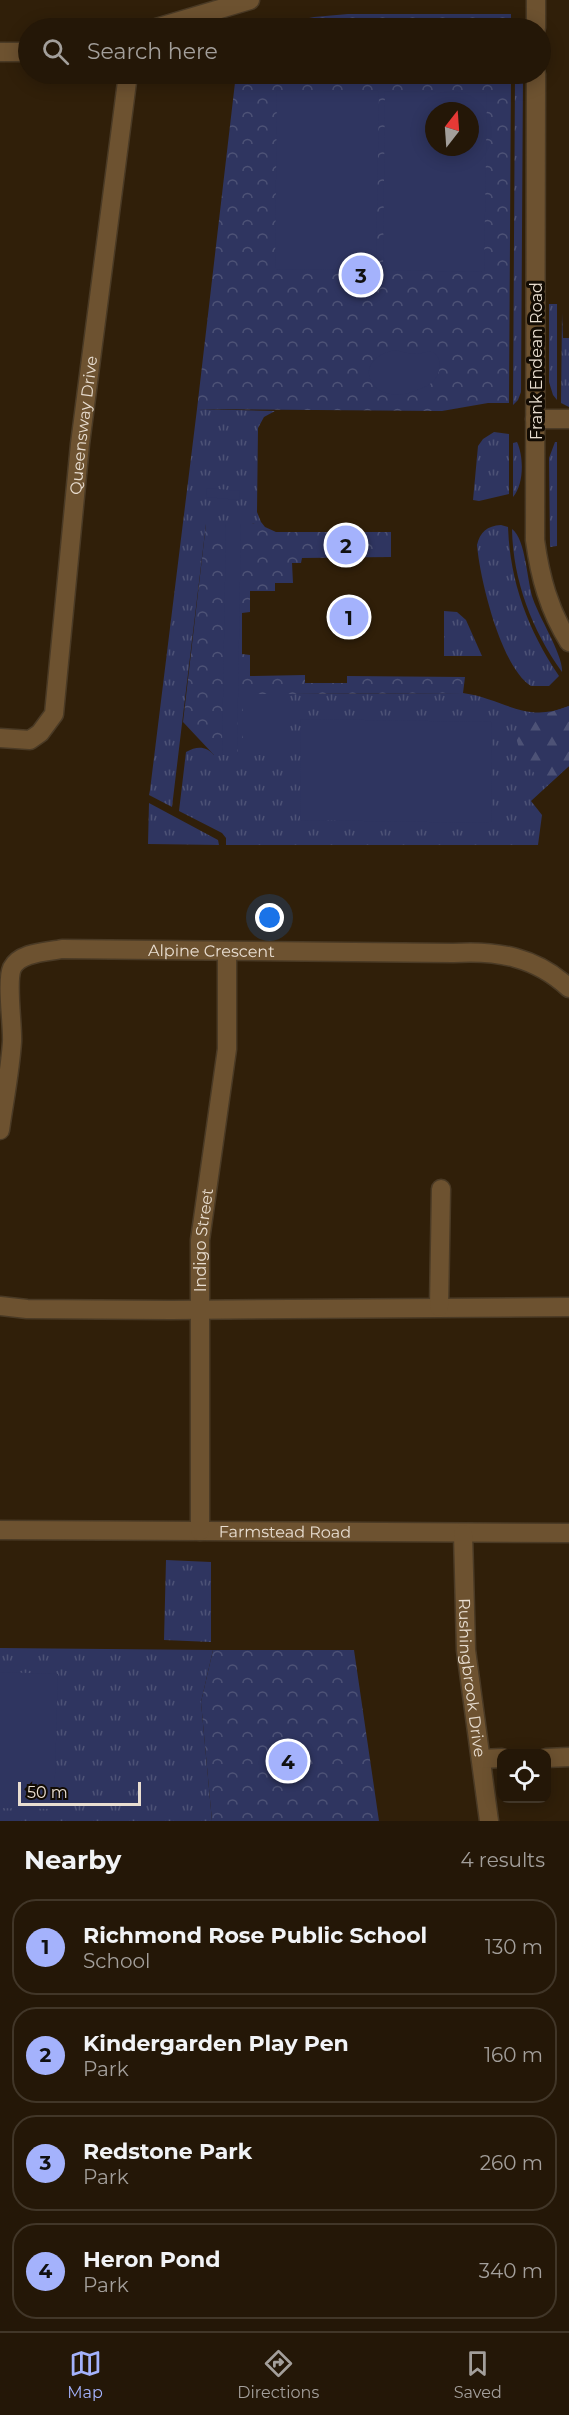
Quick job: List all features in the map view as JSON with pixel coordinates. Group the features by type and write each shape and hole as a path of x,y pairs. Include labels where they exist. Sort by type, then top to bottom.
{"street":[{"path":"190,18 250,0"},
{"path":"536,0 536,18"},
{"path":"0,52 18,51"},
{"name":"Queensway Drive","path":"0,738 30,740 40,733 54,714 80,444 127,84"},
{"name":"Frank Endean Road","path":"536,84 534,510 539,567 546,597 569,642"},
{"path":"536,419 569,419"},
{"name":"Alpine Crescent","path":"0,1130 12,1041 10,1023 12,969 21,959 35,953 62,949 453,953 480,951 528,962 553,973 569,988"},
{"name":"Indigo Street","path":"200,1531 200,1240 226,1049 227,951"},
{"path":"439,1307 441,1189"},
{"path":"0,1306 27,1309 199,1310 569,1307"},
{"name":"Farmstead Road","path":"0,1530 569,1533"},
{"name":"Rushingbrook Drive","path":"463,1534 466,1650 489,1821"},
{"path":"481,1759 497,1758"},
{"path":"551,1758 569,1758"}],"green space":[{"path":"348,14 511,14 511,18 309,18"},
{"path":"235,84 511,84 509,403 488,403 442,411 197,409"},
{"path":"515,84 523,84 521,392 513,405"},
{"path":"277,90 379,91 376,270 275,269"},
{"path":"385,91 487,93 484,272 383,270"},
{"path":"549,304 557,304 557,400 549,382"},
{"path":"562,313 563,338 569,338 569,407 561,403"},
{"path":"395,350 412,354 429,352 438,356 439,372 434,381 422,388 403,394 389,394 378,389 371,382 369,373 372,363 380,355"},
{"path":"197,409 275,411 264,417 258,428 257,512 261,522 206,524 172,807 149,795"},
{"path":"494,432 509,434 509,494 479,501 473,500 478,446 483,439"},
{"path":"517,442 522,471 517,492 513,497 513,443"},
{"path":"557,442 557,546 550,547 549,458"},
{"path":"207,488 240,491 239,500 206,497"},
{"path":"261,522 265,527 276,532 391,532 391,557 302,558 301,563 292,563 293,583 275,583 275,591 250,591 250,612 242,613 242,654 250,655 250,676 305,675 305,683 347,683 347,676 465,677 463,693 289,694 289,755 214,755 183,722 206,524 252,524"},
{"path":"226,524 241,524 237,755 222,755"},
{"path":"501,525 508,527 512,567 523,605 538,641 559,676 549,686 531,686 520,676 510,661 487,600 477,545 485,530"},
{"path":"512,529 517,534 526,561 533,599 559,657 562,672 533,622 526,604 516,567"},
{"path":"444,611 457,612 466,620 482,656 444,656"},
{"path":"463,693 527,711 554,711 569,706 569,766 531,801 542,815 538,845 226,845 226,838 222,833 179,811 186,752 201,748 214,755 289,755 289,694"},
{"path":"243,694 289,694 289,755 243,755"},
{"path":"569,706 569,766 548,785 527,764 516,737 528,713 548,713"},
{"path":"301,719 492,722 491,823 300,820"},
{"path":"149,803 218,840 219,845 148,844"},
{"path":"166,1560 211,1562 211,1642 164,1640"},
{"path":"0,1648 213,1650 201,1702 212,1821 0,1821"},
{"path":"213,1650 354,1650 379,1821 212,1821 201,1702"},
{"path":"0,1672 58,1674 54,1809 0,1808"}],"place":[{"name":"Redstone Park","path":"361,275"},
{"name":"Kindergarden Play Pen","path":"346,545"},
{"name":"Richmond Rose Public School","path":"349,617"},
{"name":"Heron Pond","path":"288,1761"}]}
